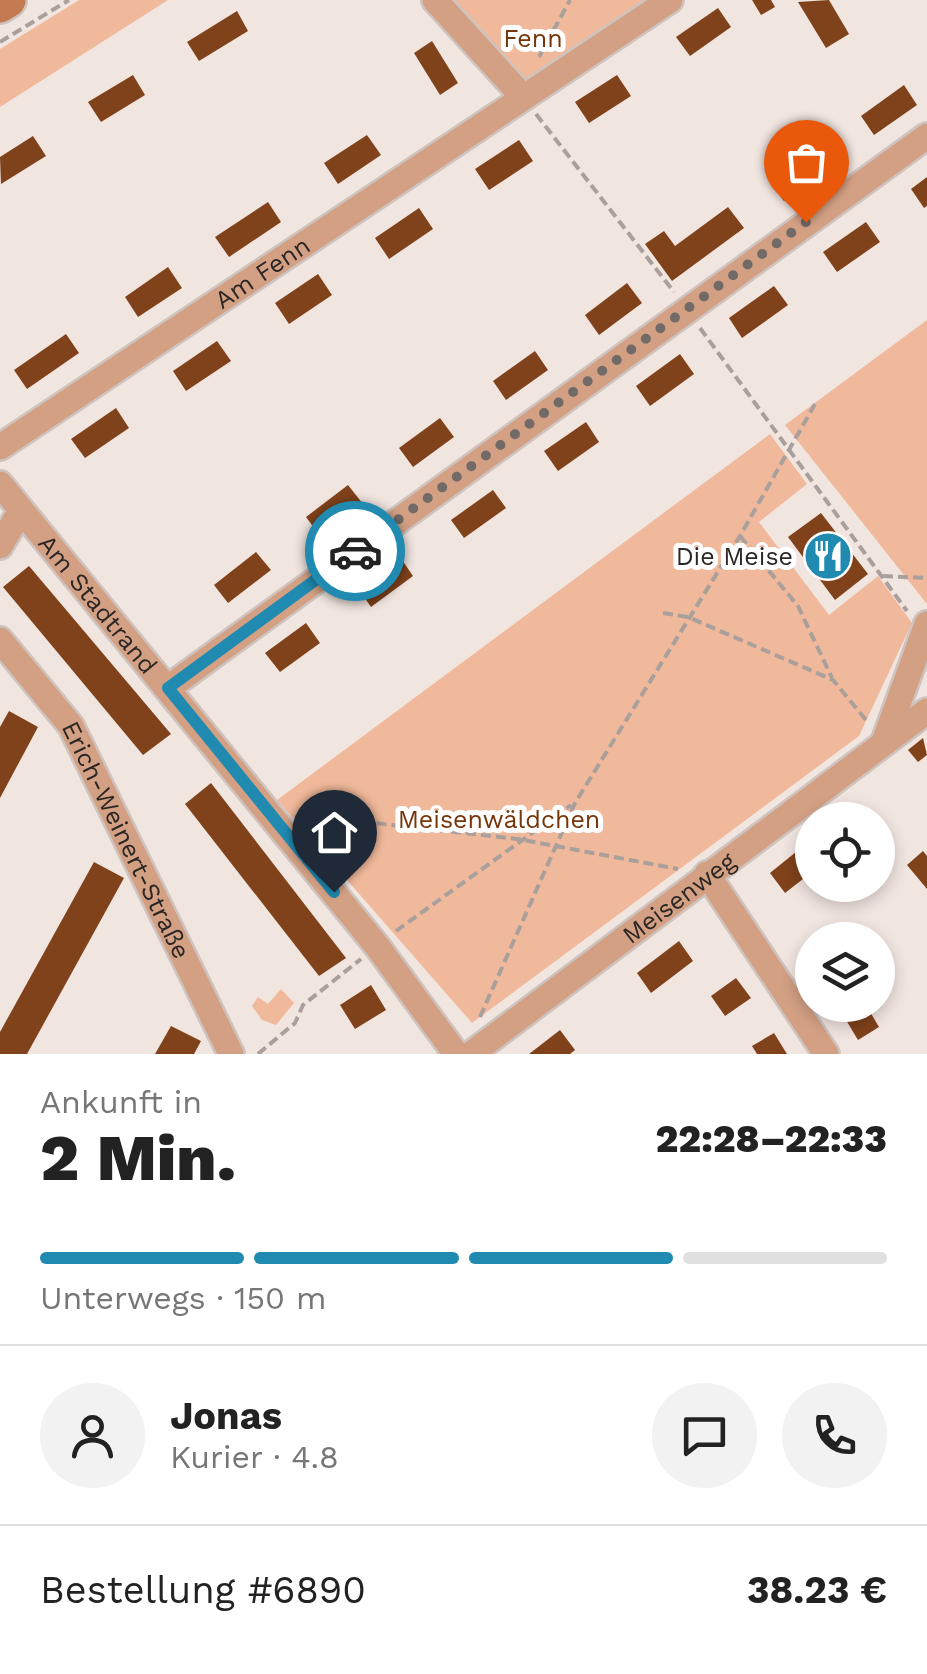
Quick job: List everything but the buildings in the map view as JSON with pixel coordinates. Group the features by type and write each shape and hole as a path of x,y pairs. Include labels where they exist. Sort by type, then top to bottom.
{"street":[{"path":"0,5 8,0"},
{"path":"436,0 523,97"},
{"name":"Am Fenn","path":"0,446 670,0"},
{"path":"168,688 927,136"},
{"name":"Am Stadtrand","path":"0,484 377,946 456,1054"},
{"path":"0,546 20,512"},
{"path":"884,742 926,632"},
{"name":"Erich-Weinert-Straße","path":"0,640 71,726 231,1054"},
{"name":"Meisenweg","path":"471,1054 927,711"},
{"path":"707,874 826,1054"}],"path":[{"path":"0,42 69,0"},
{"path":"570,0 551,28 523,97 926,632"},
{"path":"479,1020 552,847 575,803 740,536 815,404"},
{"path":"740,536 798,606 832,680 884,742"},
{"path":"883,576 927,578"},
{"path":"663,612 688,617 832,680"},
{"path":"258,1054 296,1023 302,1005 518,839 575,803"},
{"path":"268,811 518,839 707,874"}],"green space":[{"path":"79,0 168,0 0,107 0,49"},
{"name":"Fenn","path":"447,0 658,0 525,89"},
{"path":"927,320 927,604 785,425"},
{"name":"Meisenwäldchen","path":"770,434 807,484 759,522 829,615 878,576 912,623 859,736 472,1023 277,800"},
{"path":"281,989 294,1003 276,1025 262,1020 252,1006 258,997 268,1004"}],"way so far":[{"path":"355,551 806,222"}],"place":[{"name":"Die Meise","path":"828,556"}],"route":[{"path":"334,892 168,688 355,551"}]}
